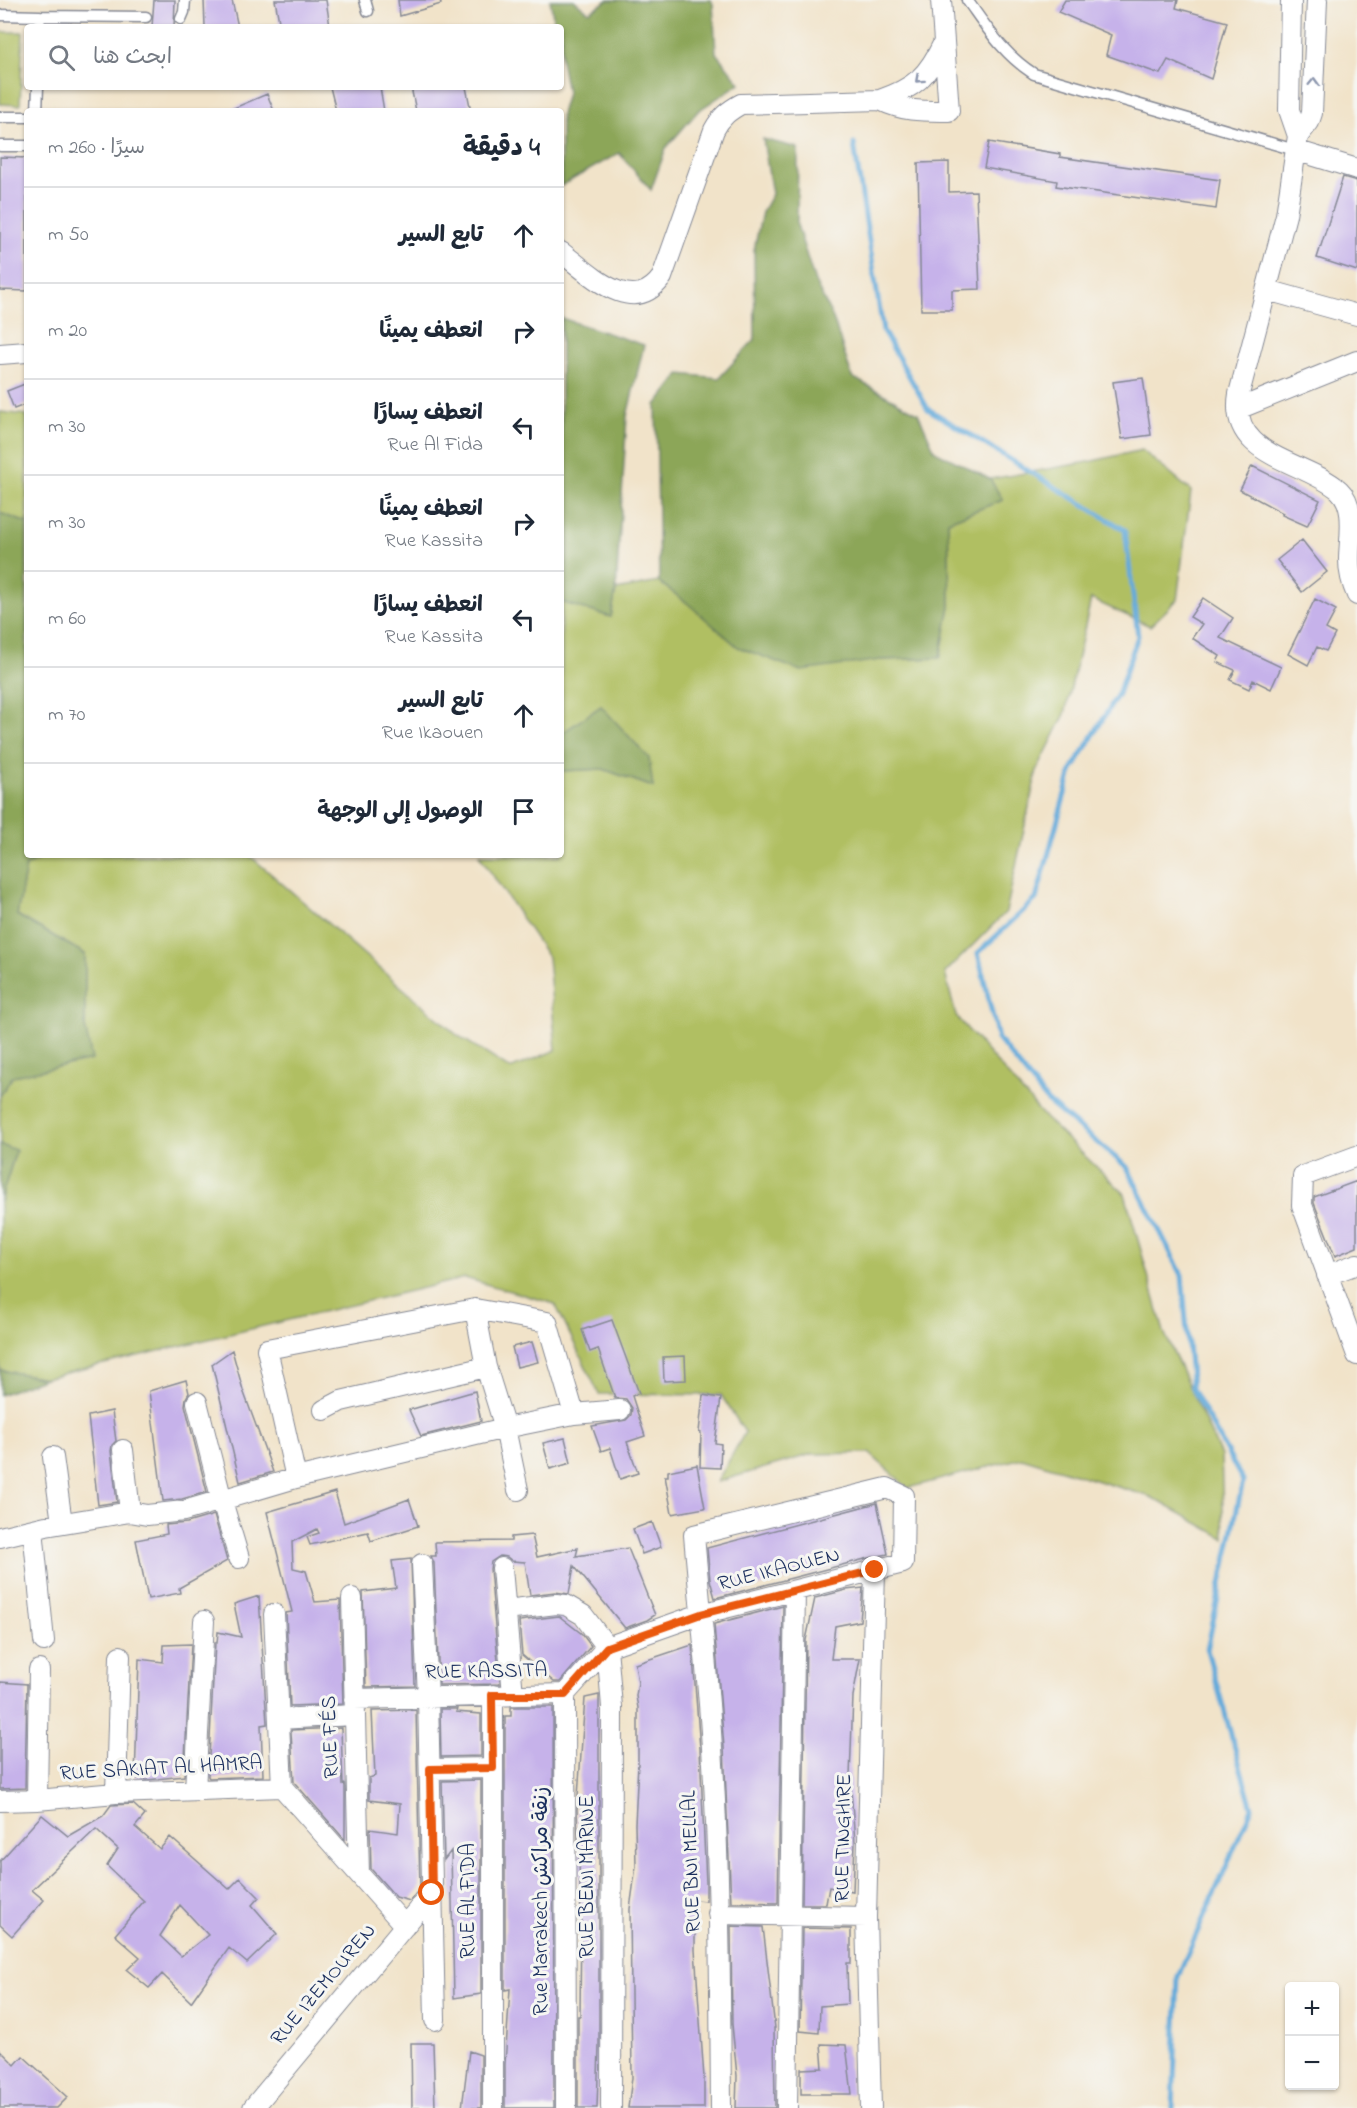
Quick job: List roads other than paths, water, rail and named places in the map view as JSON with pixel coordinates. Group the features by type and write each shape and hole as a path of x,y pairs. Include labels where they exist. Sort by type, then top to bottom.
{"street":[{"path":"880,100 897,109 949,111 941,0"},
{"path":"1291,0 1289,110 1296,143 1286,215 1239,394 1238,409 1244,429 1257,446 1332,485 1346,497 1352,513 1350,572 1357,595"},
{"path":"1296,143 1312,113 1317,0"},
{"path":"564,254 602,283 617,291 627,295 646,293 656,286 662,277 714,130 728,111 741,105 880,100 914,85 926,74 944,42"},
{"path":"1296,143 1357,169"},
{"path":"1267,290 1357,315"},
{"path":"0,354 24,351"},
{"path":"1238,409 1357,361"},
{"path":"1357,1155 1303,1176 1302,1205 1357,1355"},
{"path":"1327,1275 1357,1264"},
{"path":"475,1309 486,1367 505,1428 518,1490"},
{"path":"296,1478 267,1348 475,1309 547,1322 574,1414"},
{"path":"324,1410 341,1401 486,1367"},
{"path":"197,1402 239,1558"},
{"path":"0,1537 62,1523 130,1512 147,1515 176,1512 222,1501 296,1478 505,1428 574,1414 620,1410"},
{"path":"123,1450 130,1512"},
{"path":"53,1457 62,1523"},
{"name":"RUE BNI MELLAL","path":"721,2108 718,1914 712,1749 694,1535 887,1488 904,1497 903,1563"},
{"path":"33,1529 44,1641"},
{"name":"RUE IKAOUEN","path":"701,1614 903,1563"},
{"path":"422,1564 428,1697 435,2020"},
{"path":"502,1568 513,1695"},
{"name":"RUE TINGHIRE","path":"871,2108 867,1917 875,1570"},
{"path":"787,2108 795,1590"},
{"name":"RUE FÉS","path":"352,1598 359,1874"},
{"path":"506,1610 566,1605 583,1616 607,1647"},
{"path":"274,1614 282,1787"},
{"name":"RUE KASSITA","path":"279,1719 428,1697 565,1695 607,1647 701,1614"},
{"path":"195,1790 204,1621"},
{"name":"RUE BENI MARINE","path":"607,1647 612,1707 611,2108"},
{"path":"116,1793 120,1656"},
{"path":"37,1800 39,1670"},
{"name":"RUE AL FIDA","path":"492,1695 493,2108"},
{"name":"Rue Marrakech زنقة مراكش","path":"565,1695 566,2108"},
{"path":"430,1769 493,1768"},
{"name":"RUE SAKIAT AL HAMRA","path":"0,1801 116,1793 282,1787 405,1926"},
{"name":"RUE IZEMOUREN","path":"253,2108 432,1893"},
{"path":"718,1914 867,1917"}],"lane":[{"path":"181,19 185,0"},
{"path":"967,0 1002,49 1034,74 1296,143"},
{"path":"0,15 40,22 146,17"},
{"path":"37,108 38,90"},
{"path":"0,117 24,117"},
{"path":"0,146 24,146"}],"waterway":[{"path":"854,144 883,331 928,409 1125,530 1138,636 1118,694 1071,772 1036,899 978,953 998,1039 1048,1102 1127,1167 1182,1275 1192,1389 1243,1481 1207,1650 1252,1808 1178,1976 1173,2108"}]}
